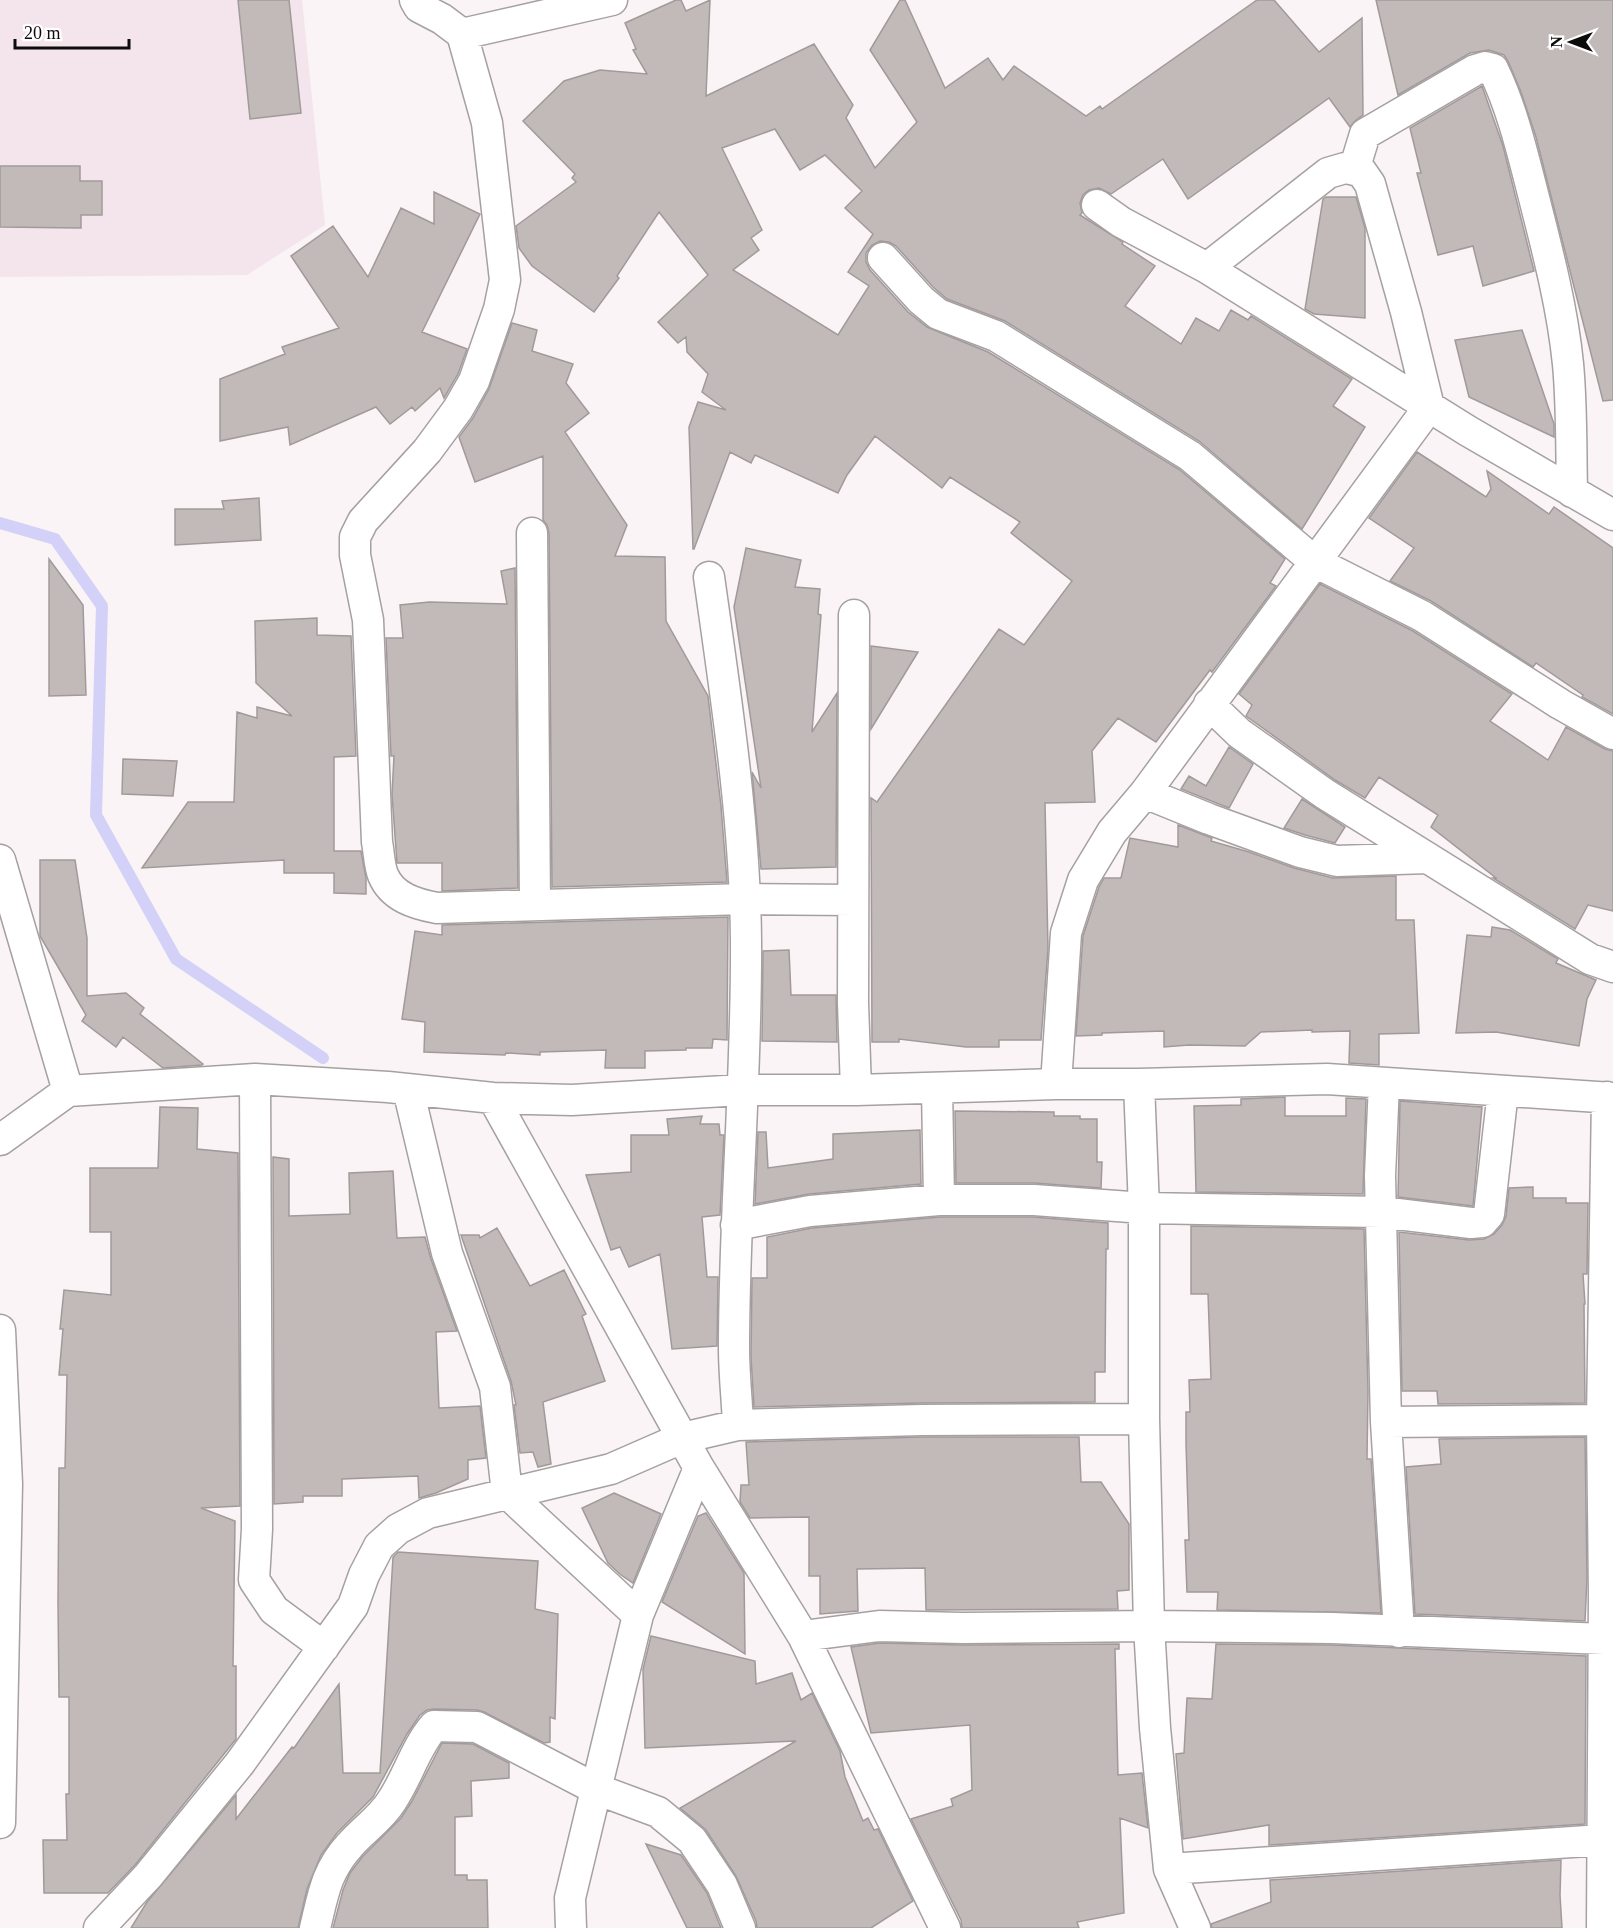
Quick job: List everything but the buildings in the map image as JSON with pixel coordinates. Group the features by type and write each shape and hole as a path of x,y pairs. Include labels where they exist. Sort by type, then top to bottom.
{"street":[{"path":"415,0 419,7 442,19 462,34 487,123 506,280 499,309 474,381 458,409 427,451 363,520 355,537 355,555 368,620 377,842 383,875 395,891 411,903 436,908 745,899 853,900"},
{"path":"462,34 612,0"},
{"path":"1354,170 1365,134 1474,70 1485,67 1493,69 1503,90 1521,149 1546,244 1562,321 1568,366 1572,492"},
{"path":"1056,1084 1066,933 1083,880 1112,832 1145,792 1429,407 1406,312 1370,184 1361,171 1345,168 1328,173 1207,268"},
{"path":"1096,205 1121,222 1207,268 1429,407 1613,515"},
{"path":"884,258 921,300 938,314 996,336 1190,456 1315,562 1422,616 1560,704 1613,734"},
{"path":"532,533 535,905"},
{"path":"709,577 737,775 745,899 746,941 734,1351 738,1425"},
{"path":"854,615 853,1003 856,1090"},
{"path":"1209,704 1239,733 1325,794 1590,959 1613,967"},
{"path":"1145,792 1209,819 1300,852 1337,861 1428,858"},
{"path":"0,860 68,1091"},
{"path":"255,1079 257,1529 254,1580 274,1610 324,1647"},
{"path":"0,1140 68,1091 255,1079 408,1089 493,1098 572,1100 742,1090 856,1090 1327,1079 1610,1097 1602,1420 1604,1639 1602,1928"},
{"path":"1384,1083 1380,1176 1386,1422 1399,1632"},
{"path":"1139,1084 1144,1208 1144,1419 1149,1626 1155,1728 1169,1869 1195,1928"},
{"path":"937,1088 939,1200"},
{"path":"408,1089 447,1253 495,1387 507,1493 638,1615"},
{"path":"736,1225 810,1211 939,1200 1034,1200 1144,1208 1381,1212 1471,1223 1482,1222 1489,1214 1503,1091"},
{"path":"493,1098 699,1468 803,1636 945,1928"},
{"path":"0,1330 4,1484 0,1823"},
{"path":"99,1928 148,1876 240,1764 352,1606 379,1546 398,1529 428,1513 611,1469 682,1438 738,1425 922,1420 1144,1419"},
{"path":"1386,1422 1602,1420"},
{"path":"571,1928 570,1898 638,1615 699,1468"},
{"path":"803,1636 879,1626 962,1628 1149,1626 1332,1628 1604,1639"},
{"path":"315,1928 330,1872 349,1846 390,1804 423,1739 434,1726 477,1727 596,1790 658,1812 692,1840 722,1885 740,1928"},
{"path":"1169,1869 1602,1840"}],"shaded area":[{"path":"0,0 302,0 325,225 247,275 0,277"}],"waterway":[{"path":"0,523 55,539 102,606 96,815 176,959 323,1058"}]}
